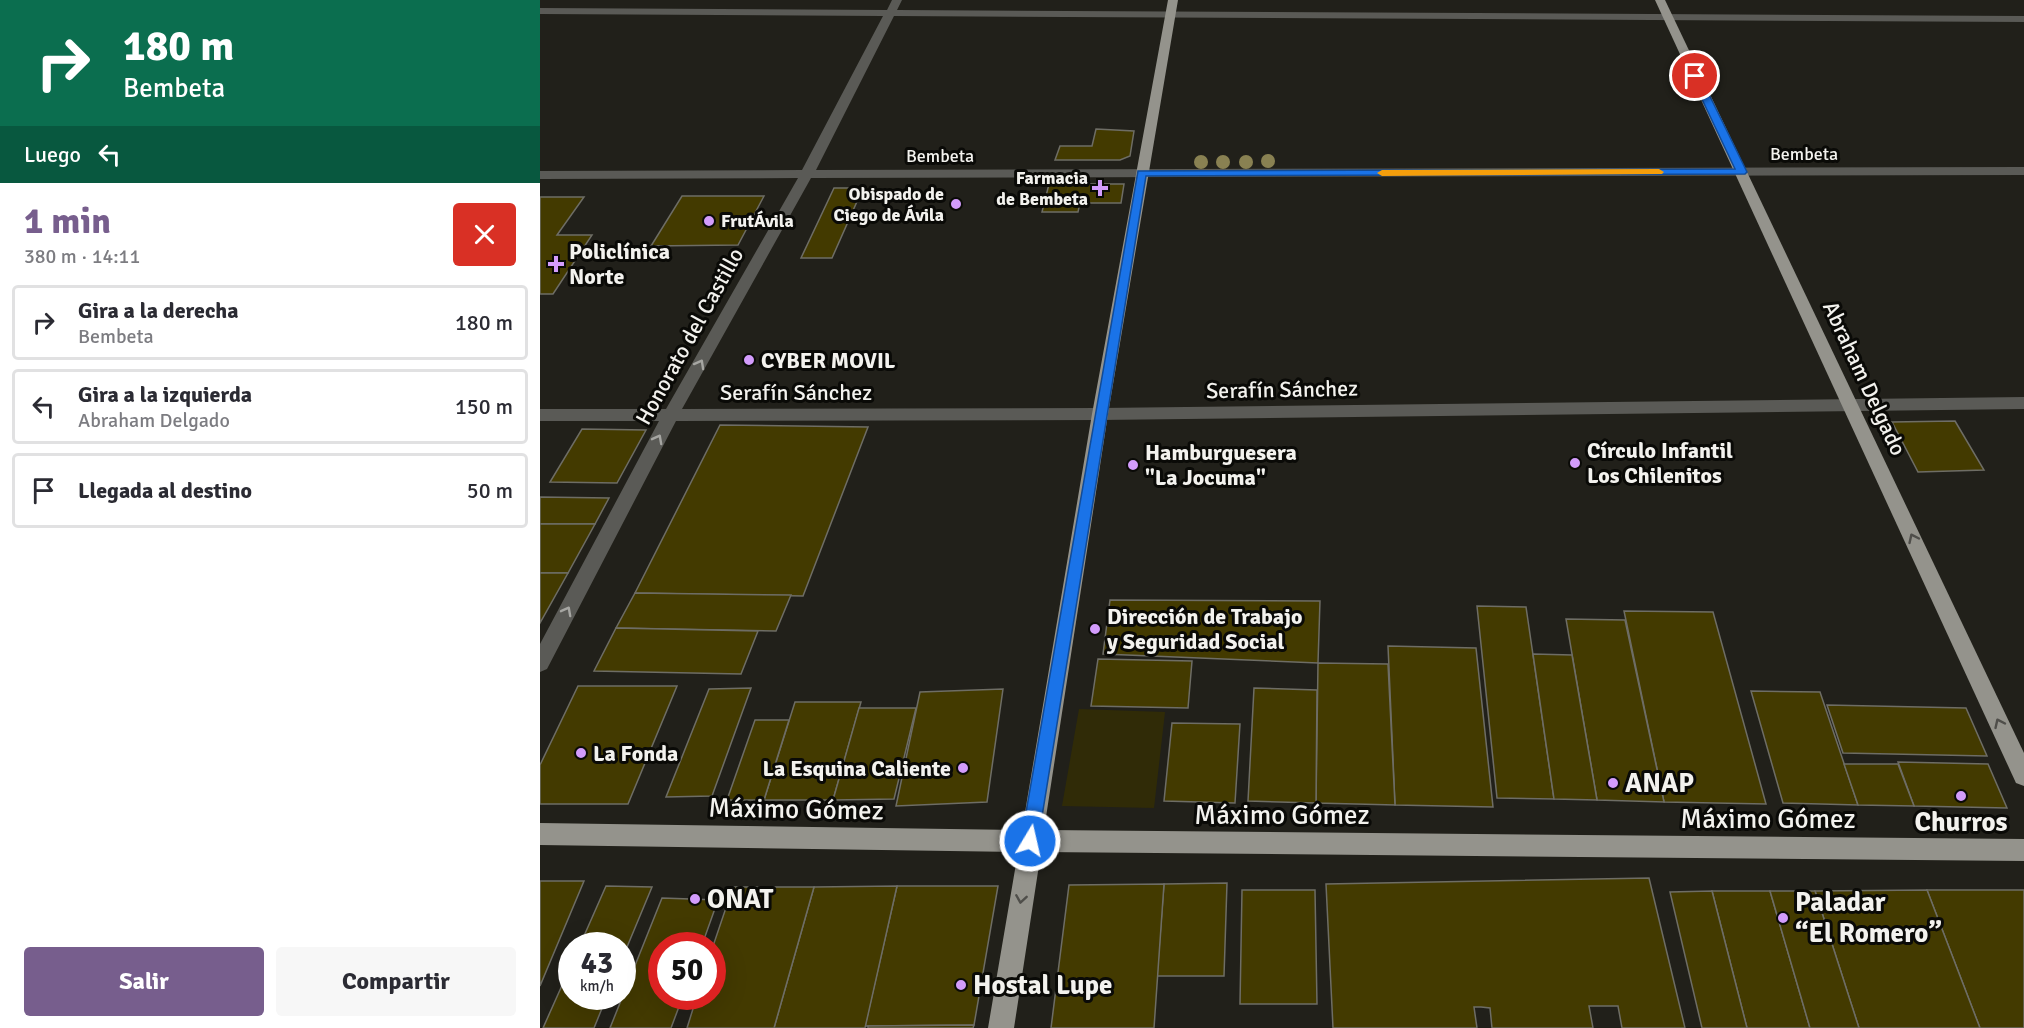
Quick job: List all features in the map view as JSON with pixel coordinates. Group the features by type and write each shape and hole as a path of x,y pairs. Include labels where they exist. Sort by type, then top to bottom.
{"main road":[{"name":"Abraham Delgado","path":"1660,0 2024,776"},
{"path":"1001,1028 1100,414 1172,7"},
{"name":"Máximo Gómez","path":"540,834 2024,850"}],"street":[{"name":"Honorato del Castillo","path":"540,663 671,414 807,174 897,0"},
{"path":"540,11 891,13 1172,7 1668,18 2024,19"},
{"name":"Bembeta","path":"540,175 2024,171"},
{"name":"Serafín Sánchez","path":"540,414 1100,414 2024,403"}],"shaded area":[{"path":"1079,709 1165,712 1154,808 1062,806"}],"building":[{"path":"1096,129 1134,131 1130,156 1120,160 1055,160 1060,146 1092,146"},
{"path":"1049,184 1124,184 1121,203 1080,203 1078,212 1042,212"},
{"path":"834,188 863,188 832,258 801,258"},
{"name":"FrutÁvila","path":"682,196 764,196 738,245 651,246"},
{"name":"Policlínica Norte","path":"540,197 584,197 557,235 592,235 553,294 540,294"},
{"path":"1955,421 1984,470 1918,472 1892,422"},
{"path":"720,425 868,427 803,596 635,593"},
{"path":"582,429 646,430 617,483 550,482"},
{"path":"540,497 609,498 595,524 540,524"},
{"path":"540,524 595,524 568,573 540,573"},
{"path":"540,573 568,573 540,623"},
{"path":"635,593 791,595 776,631 616,628"},
{"path":"1110,600 1320,601 1318,663 1103,654"},
{"path":"1477,606 1526,607 1554,799 1497,798"},
{"path":"1624,611 1713,612 1766,804 1664,802"},
{"path":"1566,619 1625,620 1664,802 1597,800"},
{"path":"616,628 758,631 741,674 594,671"},
{"path":"1388,646 1476,648 1493,807 1395,805"},
{"path":"1533,654 1572,655 1597,800 1554,799"},
{"path":"1098,659 1192,661 1188,708 1091,706"},
{"path":"1318,663 1388,664 1395,805 1316,803"},
{"path":"578,686 677,686 628,804 540,804 540,765"},
{"path":"751,688 712,796 666,797 709,689"},
{"path":"1254,688 1317,690 1316,803 1248,801"},
{"path":"1003,689 987,802 896,806 920,692"},
{"path":"1751,691 1820,692 1858,805 1783,803"},
{"path":"795,702 861,702 833,800 764,800"},
{"path":"1827,705 1966,708 1987,756 1843,753"},
{"path":"859,708 916,708 894,799 833,800"},
{"path":"755,720 789,720 764,800 727,800"},
{"path":"1172,723 1240,724 1235,803 1164,801"},
{"path":"1898,762 1988,764 2007,808 1914,806"},
{"path":"1844,764 1898,764 1914,806 1858,805"},
{"path":"1649,878 1685,1028 1622,1028 1618,1006 1589,1006 1593,1028 1492,1028 1490,1008 1474,1007 1477,1028 1333,1028 1326,884"},
{"path":"540,881 584,881 563,932 558,932 558,943 540,986"},
{"path":"1227,883 1224,976 1157,976 1164,884"},
{"path":"1164,884 1154,1028 1051,1028 1069,885"},
{"path":"606,886 652,887 633,932 586,932"},
{"path":"897,886 998,886 974,1025 865,1026"},
{"path":"897,886 865,1028 774,1028 814,887"},
{"path":"733,887 814,887 774,1028 687,1028 693,1010 726,1010 726,932 718,932"},
{"path":"1242,890 1315,890 1317,1004 1240,1004"},
{"path":"1927,890 2024,890 2024,1028 1980,1028"},
{"path":"1927,890 1980,1028 1859,1028 1815,891"},
{"path":"1712,891 1770,891 1810,1028 1747,1028"},
{"path":"1712,891 1747,1028 1702,1028 1670,892"},
{"path":"1770,891 1815,891 1859,1028 1810,1028"},
{"path":"662,898 718,900 707,932 648,932"},
{"path":"648,933 648,1010 678,1010 671,1028 610,1028 617,1010 636,1010 636,963"},
{"path":"558,994 558,1010 601,1010 594,1028 543,1028"},
{"path":"974,1025 973,1028 868,1028 868,1026"}],"slow traffic":[{"path":"1382,173 1659,172"}],"place":[{"name":"Farmacia de Bembeta","path":"1100,188"},
{"name":"Obispado de Ciego de Ávila","path":"956,204"},
{"name":"FrutÁvila","path":"709,221"},
{"name":"Policlínica Norte","path":"556,264"},
{"name":"CYBER MOVIL","path":"749,360"},
{"name":"Círculo Infantil Los Chilenitos","path":"1575,463"},
{"name":"Hamburguesera \"La Jocuma\"","path":"1133,465"},
{"name":"Dirección de Trabajo y Seguridad Social","path":"1095,629"},
{"name":"La Fonda","path":"581,753"},
{"name":"La Esquina Caliente","path":"963,768"},
{"name":"ANAP","path":"1613,783"},
{"name":"Churros","path":"1961,796"},
{"name":"ONAT","path":"695,899"},
{"name":"Paladar “El Romero”","path":"1783,918"},
{"name":"Hostal Lupe","path":"961,985"}],"route":[{"path":"1030,841 1142,173 1742,172 1695,76"}]}
